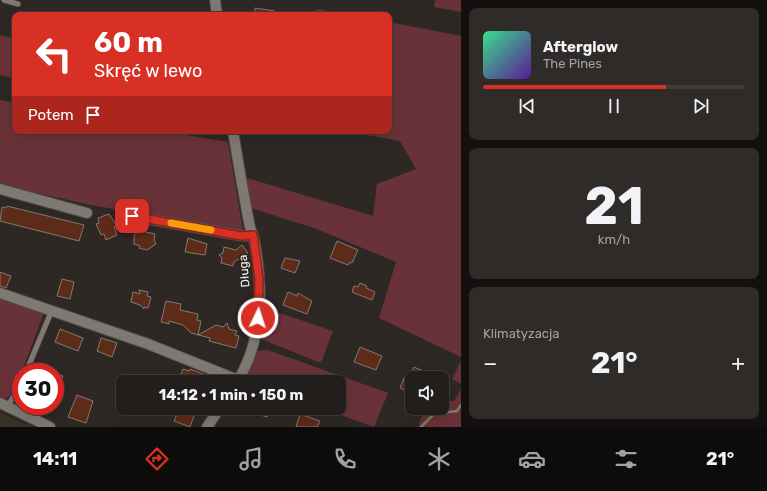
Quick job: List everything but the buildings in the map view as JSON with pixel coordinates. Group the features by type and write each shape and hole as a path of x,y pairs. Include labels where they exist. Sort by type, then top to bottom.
{"street":[{"path":"215,0 217,12"},
{"name":"Długa","path":"234,134 249,224 253,235 259,279 258,318 252,350 240,375"},
{"path":"0,189 87,213"},
{"path":"132,216 242,236 253,235"},
{"path":"0,293 155,346 223,375"},
{"path":"4,405 50,427"},
{"path":"208,427 216,415"}],"lane":[{"path":"4,0 18,4"},
{"path":"30,363 52,310"},
{"path":"4,405 12,395"}],"shaded area":[{"path":"435,0 461,0 461,12 434,7"},
{"path":"316,9 336,12 316,12"},
{"path":"392,23 461,36 461,357 379,318 396,262 317,229 251,208 244,177 373,216 377,184 416,169 400,141 361,134 392,134"},
{"path":"0,35 12,37 12,77 0,75"},
{"path":"0,100 12,102 12,134 181,134 228,142 243,231 91,205 0,185"},
{"path":"0,299 41,311 43,315 25,363 12,363 12,394 6,399 0,397"},
{"path":"262,307 333,331 321,363 261,339"},
{"path":"268,350 338,375 246,375 257,351"},
{"path":"461,361 461,384 452,379"},
{"path":"346,378 388,393 374,427 341,415 346,415"},
{"path":"461,389 461,427 418,427 422,415 449,415 449,401 454,401"},
{"path":"0,413 32,427 0,427"}],"waterway":[{"path":"421,427 434,414 457,411 461,405"}],"slow traffic":[{"path":"171,223 211,230"}],"route":[{"path":"132,216 242,236 253,235 259,279 258,318"}]}
